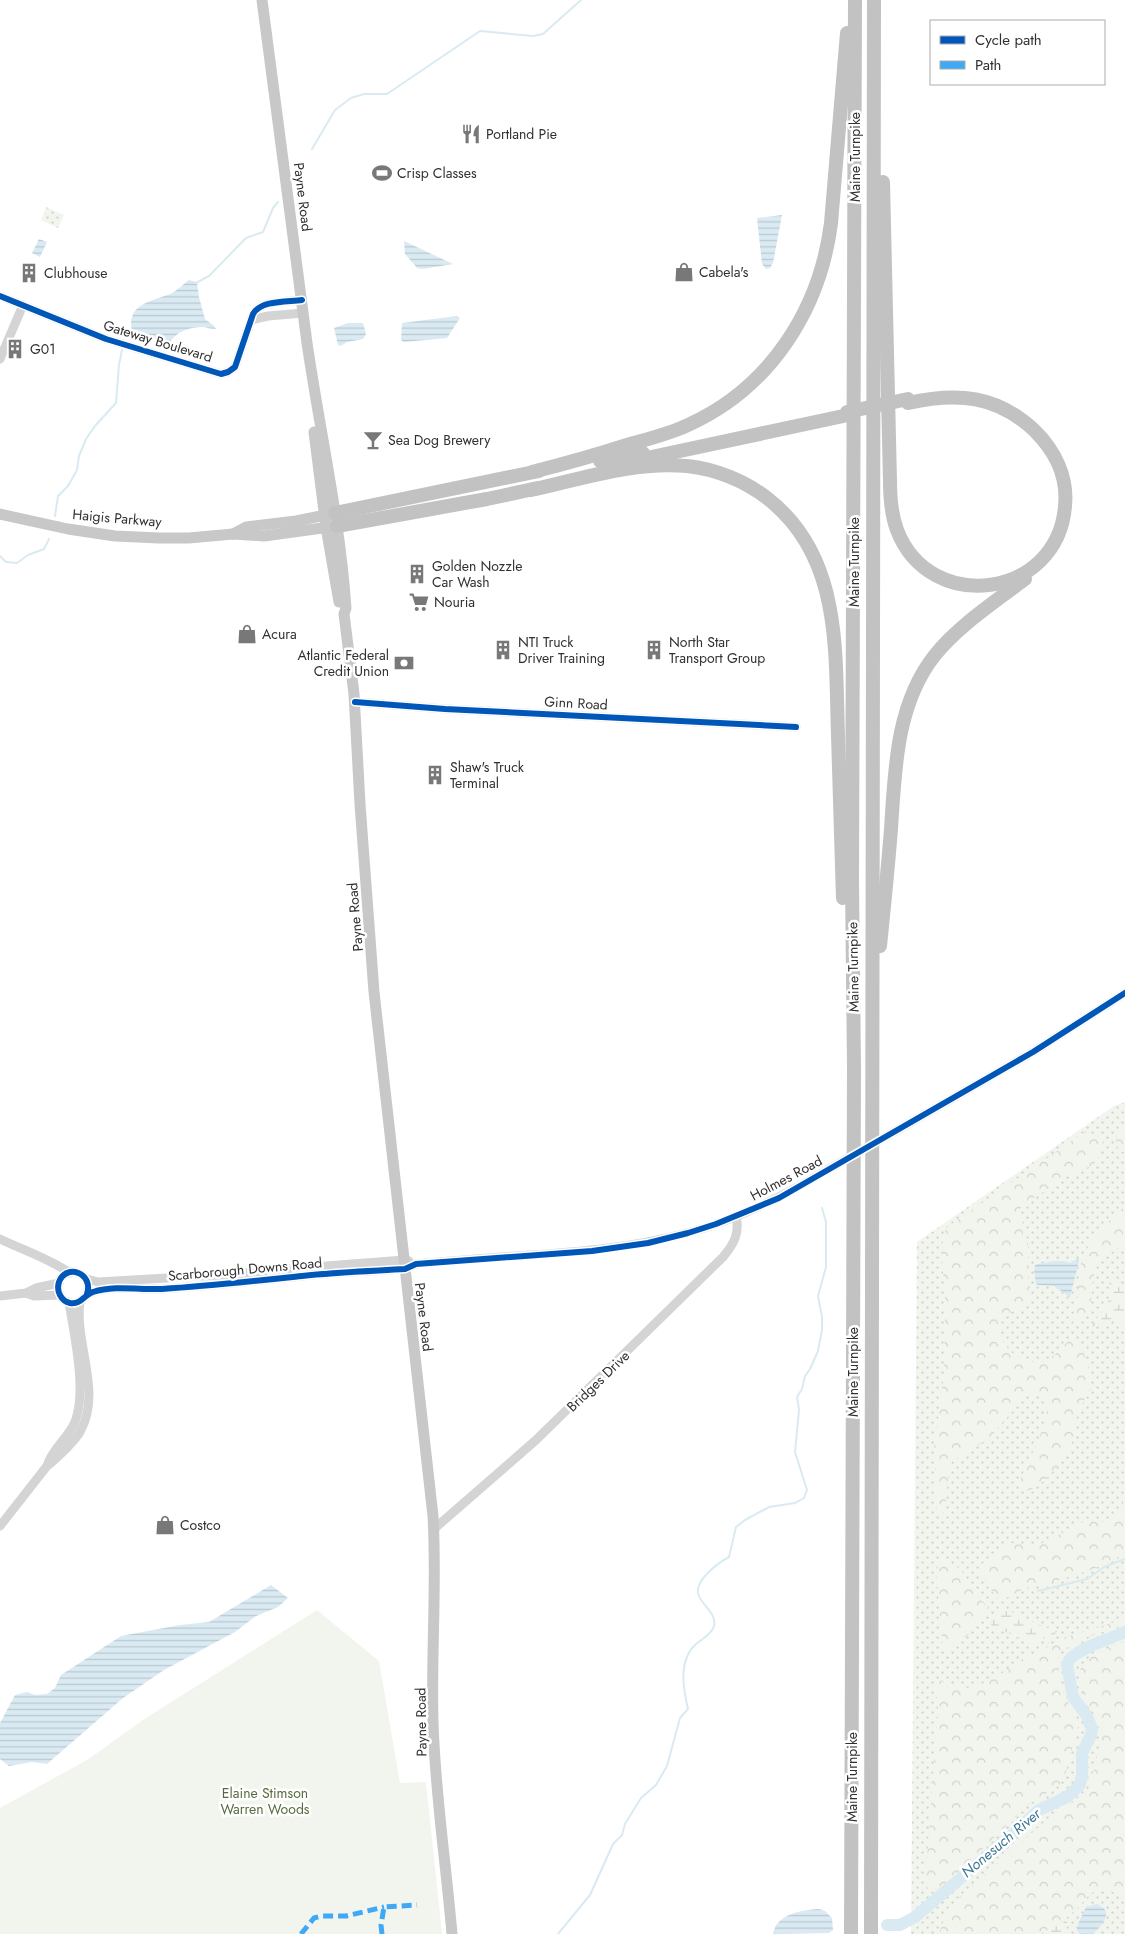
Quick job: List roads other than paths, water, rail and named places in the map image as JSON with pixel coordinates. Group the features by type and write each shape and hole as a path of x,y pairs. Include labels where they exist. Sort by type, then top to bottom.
{"highway":[{"path":"331,520 532,472 661,435 702,418 729,401 773,361 790,338 810,301 820,276 827,250 831,223 850,0"},
{"name":"Maine Turnpike","path":"852,1934 854,1068 852,872 855,0"},
{"name":"Maine Turnpike","path":"870,1934 874,0"},
{"path":"532,472 614,459 847,413 908,401 957,396 990,403 1025,422 1047,445 1060,466 1066,498 1065,514 1060,530 1044,557 1018,577 1002,583 970,586 954,583 939,577 914,558 897,530 892,514 890,481 882,148 874,128"},
{"path":"872,1026 896,758 902,728 912,696 926,667 946,642 1030,576 1052,553 1066,524 1069,508 1069,492 1061,461 1043,434 1018,414 1004,406 972,395 940,393 908,401"},
{"path":"530,490 654,456 847,413"},
{"path":"331,520 530,490 622,470 672,465 704,469 734,479 762,494 787,516 807,542 818,564 825,586 834,642 845,963 854,1068"}],"main road":[{"name":"Payne Road","path":"262,0 315,398 328,464 331,520 343,570 346,608 344,614 355,702 360,804 374,992 404,1264 425,1432 434,1529 432,1699 434,1762 452,1934"},
{"name":"Haigis Parkway","path":"0,514 47,526 115,536 189,538 233,534 246,528 296,521 331,520"}],"street":[{"name":"Gateway Boulevard","path":"0,296 106,339 221,374 235,367 255,310 260,306 302,300"},
{"path":"0,359 24,305"},
{"path":"251,320 268,316 303,313"},
{"name":"Ginn Road","path":"355,702 445,709 796,727"},
{"name":"Holmes Road","path":"404,1264 615,1248 648,1243 688,1233 736,1216 779,1198 1033,1052 1125,993"},
{"name":"Bridges Drive","path":"434,1529 536,1440 723,1257 733,1244 737,1233 736,1216"},
{"path":"0,1239 52,1261 70,1273 79,1273 86,1279 88,1284 87,1294 80,1301 69,1302"},
{"path":"39,1257 49,1264 60,1281 60,1295"},
{"name":"Scarborough Downs Road","path":"86,1279 98,1282 404,1264"},
{"name":"Scarborough Downs Road","path":"87,1294 100,1290 189,1287 254,1282 404,1264"},
{"path":"26,1294 36,1288 60,1281 70,1273"},
{"path":"0,1296 26,1294 34,1296 60,1295 69,1302 78,1358 79,1406 72,1427 50,1457 47,1466"},
{"path":"0,1526 47,1466 54,1461 83,1427 88,1408 88,1380 80,1327 80,1301"}],"waterway":[{"path":"312,149 335,110 351,98 364,94 387,94 480,31 533,36 543,34 581,0"},
{"path":"302,196 303,175"},
{"path":"196,283 209,276 246,238 263,232 273,208 278,202"},
{"path":"127,338 134,332"},
{"path":"55,516 58,496 68,486 77,470 79,456 86,439 116,403 122,350"},
{"path":"0,556 6,562 17,563 28,555 44,549 49,539"},
{"path":"558,1934 590,1895 613,1844 622,1835 625,1824 641,1798 656,1785 667,1766 680,1718 688,1709 683,1675 686,1658 696,1644 709,1634 714,1626 712,1614 699,1596 699,1585 713,1568 729,1557 736,1527 769,1507 795,1503 804,1498 807,1490 795,1452 799,1410 797,1397 818,1351 822,1330 822,1317 818,1296 826,1267 826,1222 822,1208"},
{"path":"1038,1591 1087,1579 1104,1567 1125,1559"},
{"name":"Nonesuch River","path":"887,1925 900,1925 915,1917 1039,1810 1067,1797 1079,1786 1082,1777 1082,1753 1092,1729 1087,1716 1073,1697 1067,1665 1075,1655 1083,1650 1125,1632"}],"place":[{"name":"Portland Pie","path":"471,134"},
{"name":"Crisp Classes","path":"382,173"},
{"name":"Cabela's","path":"684,272"},
{"name":"Clubhouse","path":"29,273"},
{"name":"G01","path":"15,349"},
{"name":"Sea Dog Brewery","path":"373,440"},
{"name":"Golden Nozzle Car Wash","path":"417,574"},
{"name":"Nouria","path":"419,602"},
{"name":"Acura","path":"247,634"},
{"name":"NTI Truck Driver Training","path":"503,650"},
{"name":"North Star Transport Group","path":"654,650"},
{"name":"Atlantic Federal Credit Union","path":"404,663"},
{"name":"Shaw's Truck Terminal","path":"435,775"},
{"name":"Costco","path":"165,1525"}],"park label":[{"name":"Elaine Stimson Warren Woods","path":"265,1802"}]}
